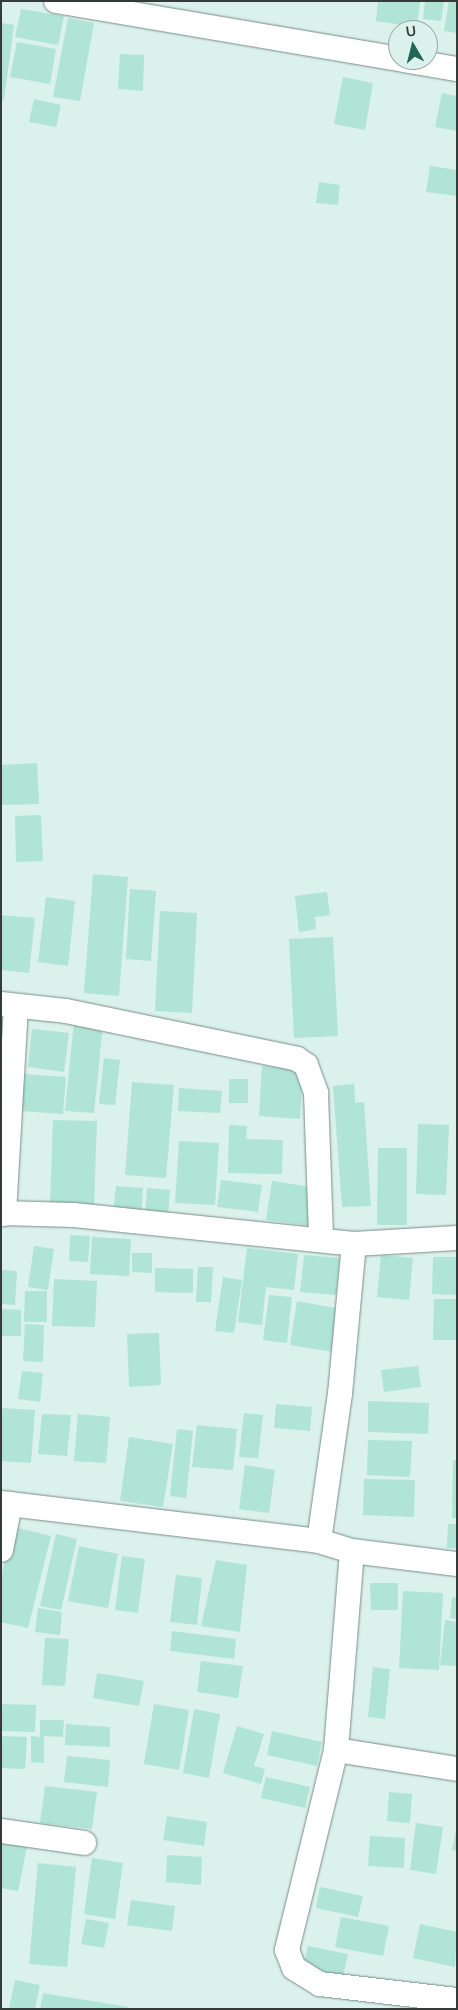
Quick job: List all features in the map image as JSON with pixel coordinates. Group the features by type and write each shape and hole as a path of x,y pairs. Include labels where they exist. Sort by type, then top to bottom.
{"street":[{"path":"56,1 388,57"},
{"path":"438,66 457,69"},
{"path":"321,1239 316,1093 306,1065 297,1058 66,1011 9,1005 2,1213 74,1215 321,1239 354,1244 457,1238"},
{"path":"319,1541 340,1394 354,1244"},
{"path":"1,1550 6,1504 319,1541 352,1551 457,1564"},
{"path":"352,1551 336,1750 287,1950 294,1968 320,1984 457,2000"},
{"path":"336,1750 457,1769"},
{"path":"1,1831 84,1842"}],"building":[{"path":"378,1 420,1 418,20 388,20 388,23 376,21"},
{"path":"425,1 444,1 441,21 423,19"},
{"path":"449,1 457,1 457,33 444,31"},
{"path":"21,9 64,16 58,45 15,37"},
{"path":"68,18 94,23 80,101 53,97"},
{"path":"1,23 14,25 4,100 1,100"},
{"path":"17,42 56,49 50,84 10,77"},
{"path":"120,54 144,55 143,91 118,89"},
{"path":"343,77 373,83 365,130 334,124"},
{"path":"442,93 457,96 457,131 435,127"},
{"path":"34,99 61,105 56,127 29,122"},
{"path":"430,166 457,170 457,196 426,192"},
{"path":"319,182 340,185 338,205 316,203"},
{"path":"37,763 39,804 1,805 1,765"},
{"path":"41,815 43,861 16,862 15,816"},
{"path":"93,874 128,877 119,996 84,993"},
{"path":"130,889 156,891 151,961 126,959"},
{"path":"327,892 330,915 315,917 316,929 299,932 295,896"},
{"path":"46,897 75,901 68,966 38,962"},
{"path":"160,911 197,913 192,1013 155,1011"},
{"path":"1,915 35,918 29,973 1,970"},
{"path":"333,937 338,1036 294,1038 289,939"},
{"path":"74,1021 103,1024 94,1113 65,1111"},
{"path":"32,1029 69,1033 64,1072 28,1067"},
{"path":"104,1058 120,1060 115,1105 99,1104"},
{"path":"262,1066 303,1069 300,1119 259,1116"},
{"path":"23,1074 66,1077 63,1114 20,1111"},
{"path":"229,1079 248,1079 248,1103 229,1103"},
{"path":"132,1082 174,1085 166,1178 125,1175"},
{"path":"354,1084 355,1103 364,1102 371,1206 342,1207 333,1086"},
{"path":"179,1088 222,1091 220,1113 178,1111"},
{"path":"53,1120 97,1121 94,1206 50,1205"},
{"path":"418,1124 449,1125 446,1195 416,1194"},
{"path":"229,1125 247,1126 246,1139 283,1140 282,1174 228,1173"},
{"path":"179,1141 219,1143 215,1205 175,1203"},
{"path":"378,1148 407,1148 407,1225 377,1225"},
{"path":"221,1180 262,1185 258,1212 217,1207"},
{"path":"272,1181 318,1188 312,1226 266,1220"},
{"path":"116,1186 143,1188 141,1217 113,1215"},
{"path":"147,1188 170,1190 168,1218 145,1216"},
{"path":"70,1235 90,1236 88,1262 69,1261"},
{"path":"92,1237 131,1239 129,1276 90,1274"},
{"path":"34,1246 54,1249 48,1290 28,1287"},
{"path":"247,1248 298,1254 294,1290 266,1287 262,1325 238,1322"},
{"path":"132,1253 152,1253 152,1273 132,1272"},
{"path":"304,1255 340,1258 336,1295 300,1292"},
{"path":"381,1255 413,1258 409,1300 377,1297"},
{"path":"433,1257 457,1257 457,1295 432,1294"},
{"path":"198,1267 213,1267 211,1302 196,1302"},
{"path":"155,1268 193,1269 193,1293 155,1292"},
{"path":"1,1270 17,1271 15,1305 1,1304"},
{"path":"223,1277 242,1280 234,1333 215,1331"},
{"path":"54,1279 97,1281 95,1327 52,1326"},
{"path":"25,1291 47,1291 47,1322 24,1322"},
{"path":"269,1295 292,1297 287,1343 263,1340"},
{"path":"434,1299 457,1299 457,1340 433,1340"},
{"path":"297,1301 341,1309 334,1352 290,1345"},
{"path":"1,1309 21,1310 21,1336 1,1336"},
{"path":"25,1324 44,1325 43,1362 23,1361"},
{"path":"159,1333 161,1385 129,1387 127,1334"},
{"path":"418,1366 421,1387 384,1392 381,1370"},
{"path":"22,1371 43,1373 40,1402 18,1399"},
{"path":"368,1401 429,1403 428,1434 368,1432"},
{"path":"276,1404 312,1407 310,1431 274,1428"},
{"path":"1,1408 35,1410 31,1463 1,1461"},
{"path":"244,1413 263,1415 258,1458 239,1457"},
{"path":"42,1414 71,1415 67,1456 38,1454"},
{"path":"78,1414 110,1417 106,1463 74,1461"},
{"path":"197,1425 237,1429 233,1470 192,1467"},
{"path":"177,1429 193,1431 186,1498 170,1496"},
{"path":"129,1437 173,1444 163,1507 120,1501"},
{"path":"368,1440 412,1441 410,1477 367,1475"},
{"path":"453,1460 457,1460 457,1518 452,1518"},
{"path":"245,1465 275,1470 269,1513 239,1509"},
{"path":"364,1479 415,1480 414,1517 363,1515"},
{"path":"448,1524 457,1524 457,1548 447,1548"},
{"path":"14,1527 51,1536 28,1628 1,1622 1,1576"},
{"path":"56,1534 77,1539 61,1610 40,1606"},
{"path":"79,1546 118,1554 108,1608 68,1601"},
{"path":"122,1556 145,1559 138,1613 115,1610"},
{"path":"216,1560 247,1565 240,1632 201,1626"},
{"path":"176,1575 202,1578 197,1625 170,1622"},
{"path":"370,1583 398,1583 398,1610 371,1610"},
{"path":"403,1591 443,1593 439,1670 399,1668"},
{"path":"452,1597 457,1598 457,1619 450,1618"},
{"path":"38,1608 62,1612 60,1635 35,1632"},
{"path":"445,1620 457,1622 457,1666 440,1665"},
{"path":"172,1631 236,1639 234,1659 170,1651"},
{"path":"45,1638 69,1639 65,1686 42,1685"},
{"path":"201,1661 243,1666 238,1698 197,1692"},
{"path":"373,1667 390,1669 385,1719 368,1717"},
{"path":"97,1673 144,1681 139,1706 93,1698"},
{"path":"1,1704 36,1705 35,1732 1,1731"},
{"path":"154,1704 189,1710 179,1770 144,1764"},
{"path":"194,1709 220,1714 209,1778 183,1773"},
{"path":"40,1720 64,1720 63,1737 44,1736 44,1763 31,1762 31,1736 40,1737"},
{"path":"66,1724 110,1727 110,1747 65,1745"},
{"path":"237,1726 264,1734 254,1766 265,1769 261,1784 223,1773"},
{"path":"272,1731 322,1742 317,1766 267,1755"},
{"path":"1,1736 27,1737 25,1769 1,1768"},
{"path":"67,1756 110,1760 108,1787 64,1782"},
{"path":"266,1777 310,1787 305,1808 261,1798"},
{"path":"45,1786 97,1792 92,1829 40,1823"},
{"path":"389,1792 412,1794 410,1823 387,1821"},
{"path":"167,1816 207,1822 204,1846 163,1840"},
{"path":"416,1823 443,1827 436,1874 410,1870"},
{"path":"457,1830 457,1851 452,1850"},
{"path":"370,1836 405,1838 404,1868 368,1866"},
{"path":"1,1842 27,1847 18,1891 1,1888"},
{"path":"167,1855 202,1857 201,1885 166,1882"},
{"path":"92,1858 123,1863 115,1919 84,1914"},
{"path":"38,1863 76,1867 67,1967 29,1964"},
{"path":"320,1887 363,1896 358,1917 316,1908"},
{"path":"131,1900 175,1906 172,1931 127,1925"},
{"path":"341,1917 389,1926 383,1956 335,1947"},
{"path":"86,1919 109,1923 104,1948 81,1944"},
{"path":"420,1924 457,1932 455,1967 413,1958"},
{"path":"308,1946 348,1954 343,1976 303,1967"},
{"path":"15,1980 40,1985 35,2009 9,2009"},
{"path":"43,1993 128,2007 127,2009 40,2009"}]}
